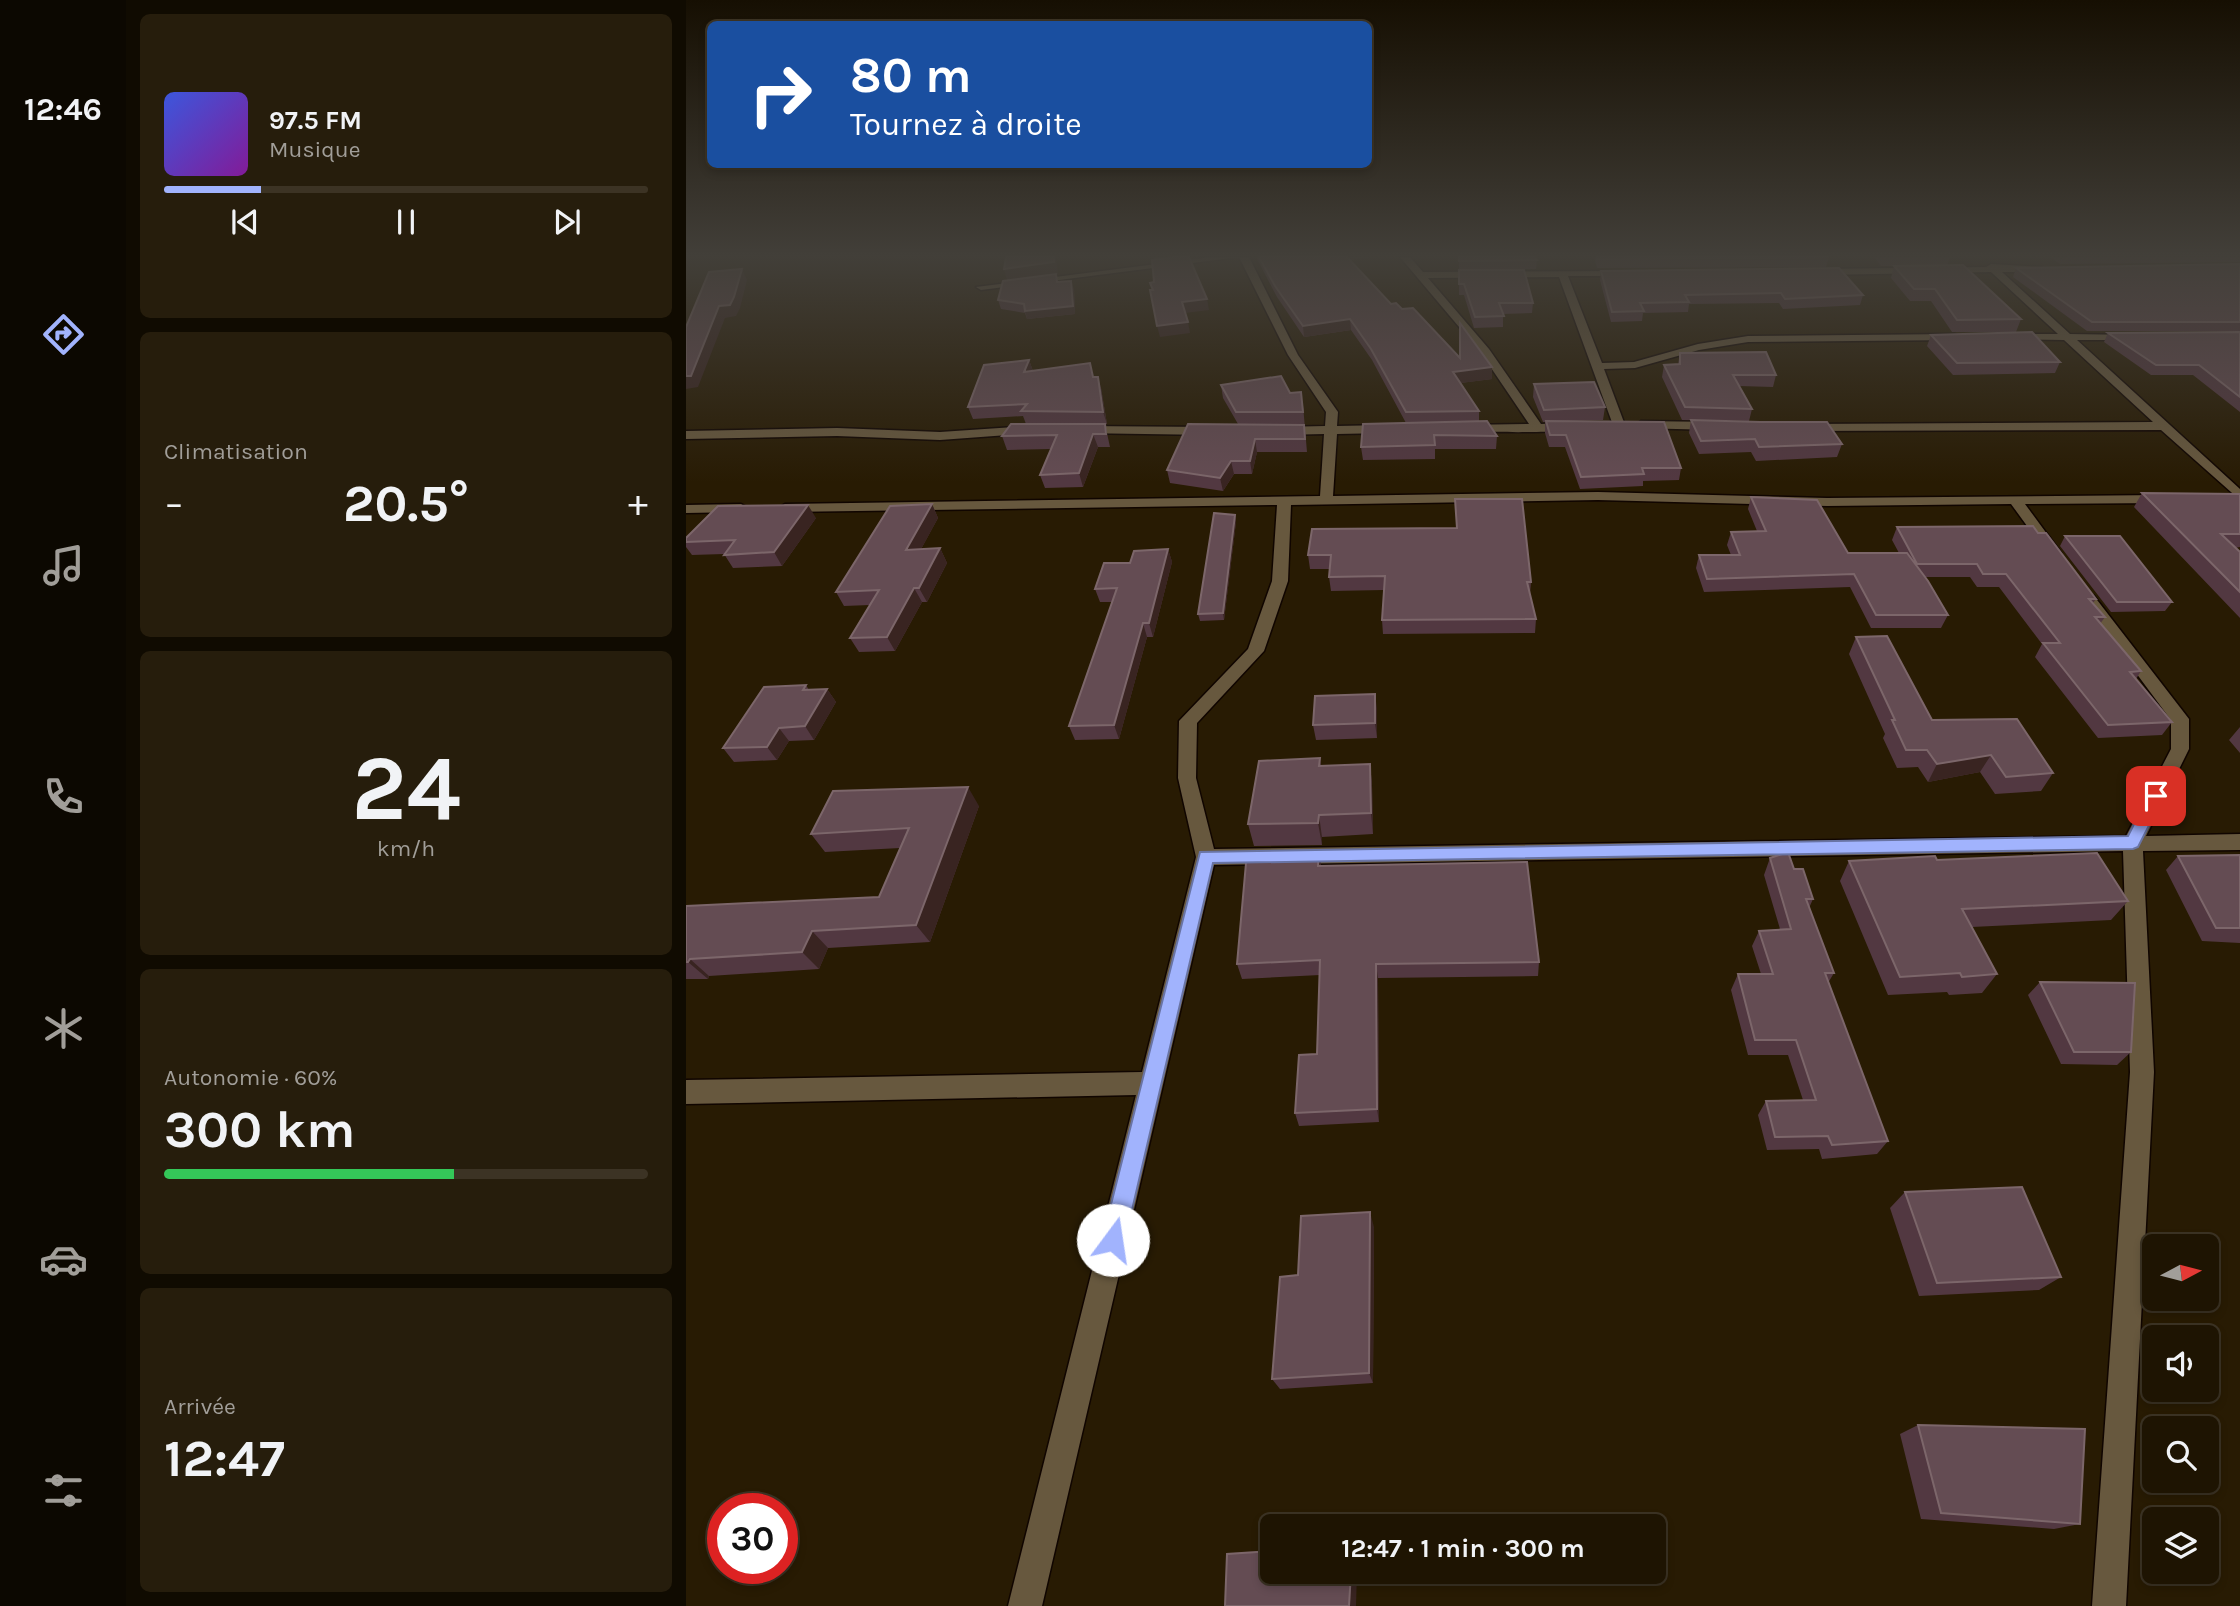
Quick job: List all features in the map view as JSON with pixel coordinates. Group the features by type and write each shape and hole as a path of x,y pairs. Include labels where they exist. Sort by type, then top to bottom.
{"street":[{"path":"1281,332 1293,355 1332,412 1333,430 1326,501"},
{"path":"1469,332 1539,429"},
{"path":"1583,332 1590,353 1600,366 1612,425 1727,426"},
{"path":"2062,332 2165,426 2236,498"},
{"path":"1600,366 1635,365 1698,347 1748,338 1970,337"},
{"path":"1998,337 2144,337"},
{"path":"1795,428 2165,426"},
{"path":"1457,428 1579,427"},
{"path":"1270,431 1402,429"},
{"path":"686,435 837,432 940,436 990,430 1043,430"},
{"path":"1069,430 1231,431"},
{"path":"686,509 1598,496 1827,502 2174,499"},
{"path":"2015,500 2180,719 2180,749 2133,842 2142,1072 2109,1606"},
{"path":"1025,1606 1206,857 1187,778 1188,721 1256,651 1280,581 1284,502"},
{"path":"1206,857 2240,842"},
{"path":"686,1092 1151,1083"}],"building":[{"path":"686,332 709,332 691,376 686,376"},
{"path":"1359,332 1436,332 1460,358 1460,332 1467,332 1492,367 1453,372 1479,411 1406,412"},
{"path":"2032,332 2060,362 1957,363 1931,335"},
{"path":"2240,332 2240,397 2199,365 2156,365 2108,333"},
{"path":"1766,352 1776,375 1733,375 1752,409 1685,407 1664,365 1680,364 1680,353"},
{"path":"1029,360 1024,372 1090,363 1093,377 1098,377 1103,412 1021,411 1027,404 968,407 984,365"},
{"path":"1281,376 1290,393 1301,392 1303,412 1236,412 1221,385"},
{"path":"1594,382 1605,407 1544,410 1534,384"},
{"path":"1691,420 1827,422 1842,444 1759,447 1755,439 1701,441"},
{"path":"1487,421 1497,436 1434,435 1435,445 1361,447 1363,424"},
{"path":"1546,421 1664,422 1681,468 1642,468 1644,474 1581,477 1566,435 1550,435"},
{"path":"1011,424 1105,424 1106,434 1093,434 1079,473 1040,475 1057,435 1002,436"},
{"path":"1188,424 1304,425 1305,439 1255,439 1250,461 1231,461 1220,478 1167,470"},
{"path":"2142,493 2240,494 2240,534 2221,534 2240,552 2240,592"},
{"path":"1751,497 1817,500 1848,553 1907,553 1948,615 1876,615 1854,574 1707,579 1699,555 1740,555 1731,532 1766,531"},
{"path":"1455,499 1522,499 1531,582 1527,582 1536,619 1382,620 1385,576 1329,577 1331,555 1308,555 1312,529 1457,528"},
{"path":"932,504 906,550 940,548 919,588 914,588 887,637 850,638 879,590 836,592 890,506"},
{"path":"808,505 774,552 724,555 735,540 686,542 686,538 718,506"},
{"path":"1214,513 1235,515 1223,613 1198,614"},
{"path":"2033,526 2038,533 2046,533 2096,599 2089,599 2105,617 2095,617 2141,671 2130,672 2172,722 2108,725 2043,643 2060,643 2006,574 1983,574 1977,564 1917,564 1897,527"},
{"path":"2065,536 2120,536 2172,602 2117,602"},
{"path":"1168,549 1149,623 1143,623 1114,725 1069,726 1117,588 1095,589 1104,563 1130,563 1134,551"},
{"path":"1887,636 1932,720 2017,719 2053,773 2006,777 1991,755 1937,764 1927,750 1906,750 1856,637"},
{"path":"806,685 803,690 827,689 805,726 779,728 767,747 723,748 764,687"},
{"path":"1375,694 1375,723 1313,725 1315,696"},
{"path":"1320,758 1319,766 1370,764 1371,813 1319,815 1318,823 1248,824 1259,761"},
{"path":"968,787 916,925 812,931 802,952 690,959 686,962 686,906 879,897 909,828 811,834 833,791"},
{"path":"1319,850 1318,866 1527,862 1539,962 1376,964 1377,1109 1295,1113 1299,1055 1317,1054 1320,960 1237,964 1247,852"},
{"path":"1788,852 1794,869 1803,869 1813,899 1806,899 1834,973 1825,973 1888,1141 1832,1145 1828,1136 1775,1137 1766,1101 1816,1100 1796,1040 1755,1040 1738,974 1773,974 1759,931 1791,929 1770,858"},
{"path":"2097,853 2128,901 1962,909 1997,974 1962,977 1960,973 1900,977 1849,861 1935,856 1937,860"},
{"path":"2240,855 2240,928 2216,928 2178,856"},
{"path":"2040,982 2135,983 2131,1052 2074,1052"},
{"path":"2022,1187 2061,1277 1937,1283 1905,1192"},
{"path":"1370,1212 1369,1373 1272,1379 1280,1277 1298,1275 1301,1216"},
{"path":"1918,1425 2085,1429 2080,1524 1941,1513"},
{"path":"1260,1552 1260,1584 1350,1584 1349,1606 1225,1606 1227,1554"}],"route":[{"path":"1113,1240 1206,857 2133,842 2156,796"}]}
